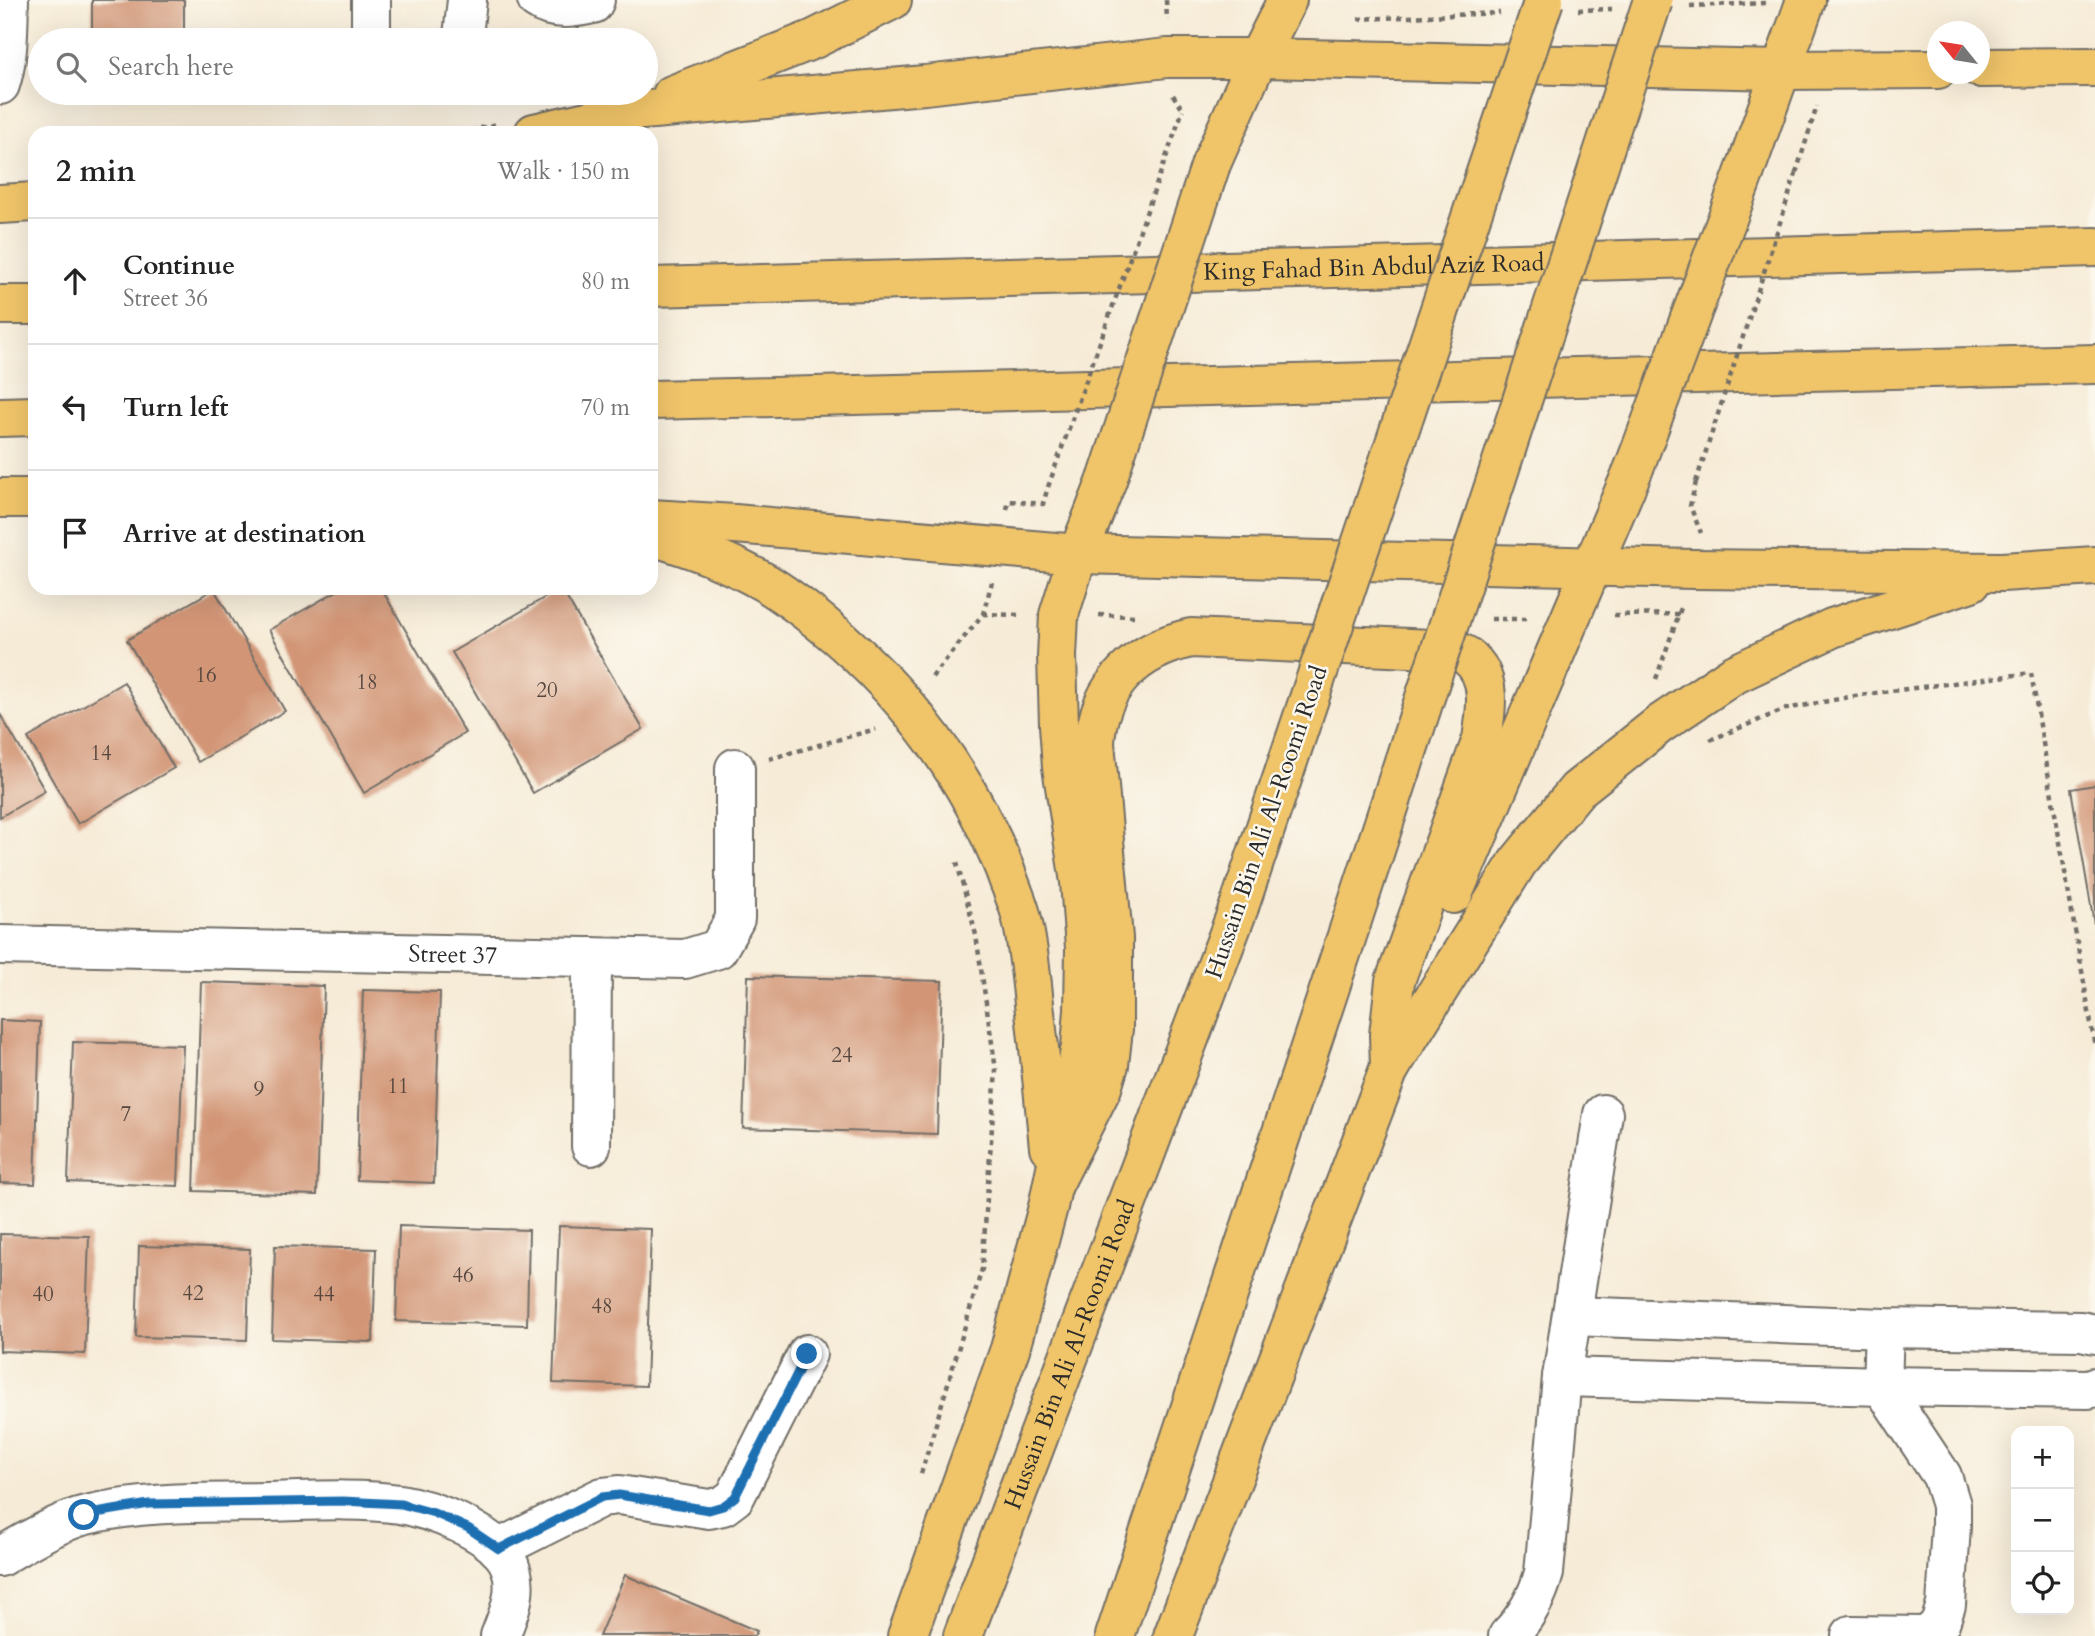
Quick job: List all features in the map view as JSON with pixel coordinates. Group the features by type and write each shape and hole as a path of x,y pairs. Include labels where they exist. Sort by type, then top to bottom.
{"highway":[{"path":"658,100 814,39 892,0"},
{"path":"907,1636 1010,1349 1053,1185 1081,1046 1085,948 1061,756 1057,656 1059,615 1078,554 1107,480 1211,164 1287,0"},
{"name":"Hussain Bin Ali Al-Roomi Road","path":"963,1636 1239,907 1544,0"},
{"path":"1115,1636 1653,0"},
{"path":"1173,1636 1390,1068 1452,894 1634,468 1806,0"},
{"path":"565,126 631,111 925,85 1167,58 1780,70 1927,68"},
{"path":"1990,68 2095,67"},
{"path":"631,111 646,105"},
{"path":"0,204 28,202"},
{"name":"King Fahad Bin Abdul Aziz Road","path":"658,287 2095,247"},
{"path":"0,306 28,304"},
{"path":"658,400 2095,363"},
{"path":"0,417 28,416"},
{"path":"0,499 28,498"},
{"path":"658,519 1078,554 1693,569 2002,572 2095,566"},
{"path":"658,538 707,555 766,583 799,606 857,653 908,706 937,743 993,841 1021,914 1032,979 1053,1185"},
{"path":"1390,1068 1518,862 1577,790 1660,724 1733,675 1832,628 2002,572"},
{"path":"1053,1185 1102,1088 1109,1065 1113,1029 1113,938 1095,743 1097,722 1106,698 1132,665 1157,648 1176,641 1191,638 1453,650 1468,656 1479,668 1486,700 1482,739 1395,981 1390,1016 1390,1068"}],"street":[{"path":"0,85 5,70 9,0"},
{"path":"371,28 372,0"},
{"path":"464,28 467,0"},
{"path":"537,0 542,4 568,9 593,4 595,0"},
{"name":"Street 37","path":"0,945 685,959 718,949 735,919 735,768"},
{"path":"591,1146 592,957"},
{"path":"1508,1636 1539,1593 1544,1573 1562,1377 1603,1114"},
{"path":"1572,1316 1884,1328 2081,1331 2095,1334"},
{"path":"1850,1635 1923,1636 1932,1632 1940,1623 1946,1605 1951,1505 1942,1476 1882,1386 1884,1328"},
{"path":"499,1549 602,1497 619,1495 709,1510 723,1506 735,1497 807,1354"},
{"path":"1562,1377 1882,1386 2095,1387"},
{"path":"0,1557 27,1540 84,1515 149,1504 343,1501 401,1504 434,1513 468,1528 499,1549 507,1560 514,1592 500,1636"}],"path":[{"path":"1048,487 1183,110"},
{"path":"1660,724 1650,694 1679,614 1702,537 1690,506 1796,173"},
{"path":"735,768 883,727 908,706 983,614"},
{"path":"1701,743 1786,709 1860,695 2031,673 2095,1047"},
{"path":"920,1479 982,1269 996,1070 976,936 954,855"}],"building":[{"path":"92,0 184,0 184,28 92,28"},
{"path":"204,595 217,595 285,711 198,762 127,640"},
{"path":"330,595 385,595 465,733 364,793 269,630"},
{"path":"549,595 565,595 643,729 533,793 452,652"},
{"path":"124,682 174,768 78,824 28,738"},
{"path":"0,714 45,791 0,817"},
{"path":"2095,785 2095,924 2094,924 2071,789"},
{"path":"748,976 942,981 937,1134 743,1128"},
{"path":"201,982 324,986 317,1195 194,1191"},
{"path":"363,990 440,992 434,1183 357,1180"},
{"path":"0,1020 40,1022 35,1184 0,1183"},
{"path":"73,1042 183,1045 178,1186 68,1182"},
{"path":"399,1226 529,1230 527,1325 396,1321"},
{"path":"559,1226 651,1229 646,1386 553,1383"},
{"path":"0,1234 89,1236 85,1354 0,1351"},
{"path":"139,1246 250,1249 247,1340 136,1337"},
{"path":"275,1246 376,1249 373,1342 272,1339"},
{"path":"625,1575 757,1631 754,1636 599,1636"}],"route":[{"path":"84,1515 149,1504 343,1501 401,1504 434,1513 468,1528 499,1549 602,1497 619,1495 709,1510 723,1506 735,1497 807,1354"}]}
